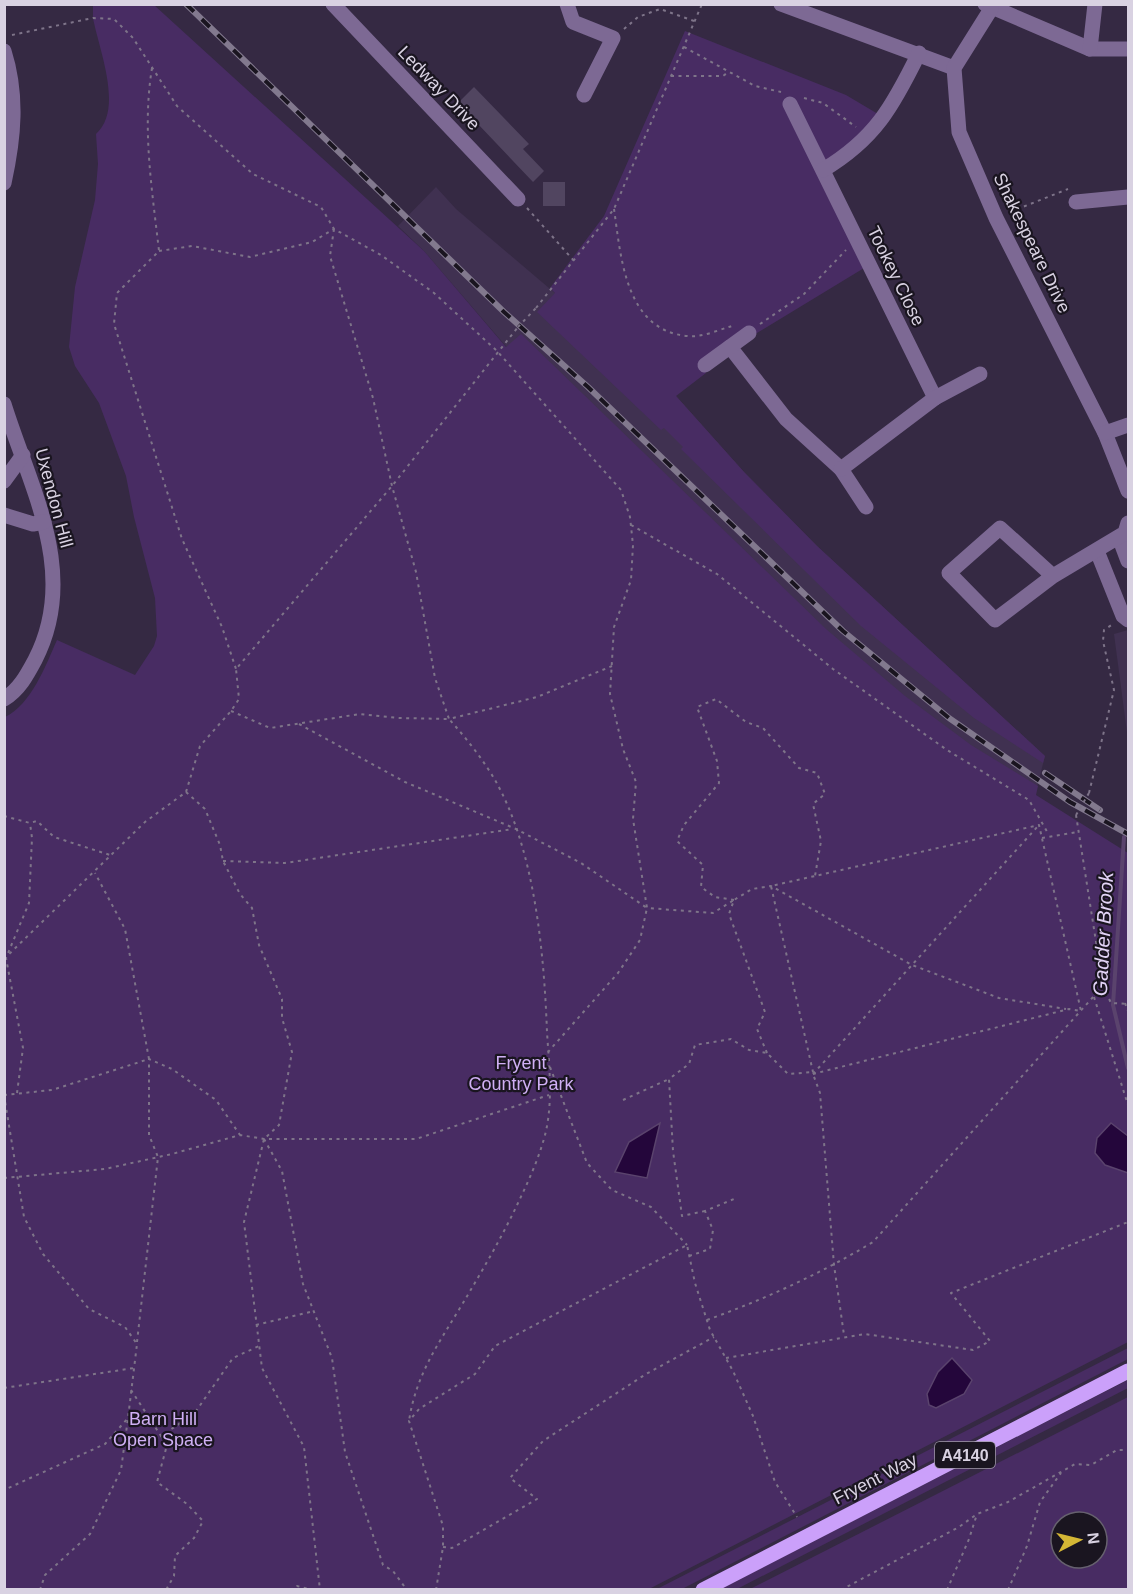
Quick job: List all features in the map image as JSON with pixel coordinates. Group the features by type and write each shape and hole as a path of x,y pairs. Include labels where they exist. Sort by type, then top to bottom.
{"main road":[{"name":"Fryent Way","path":"703,1590 1128,1371"}],"street":[{"name":"Ledway Drive","path":"333,4 518,199"},
{"path":"567,4 573,22 613,38 584,95"},
{"path":"780,4 954,68 988,7 1090,49 1128,50"},
{"path":"1090,49 1095,4"},
{"path":"4,51 13,91 15,122 4,183"},
{"path":"824,170 870,136 897,96 918,53"},
{"name":"Shakespeare Drive","path":"954,68 958,132 996,218 1105,433 1128,491"},
{"name":"Tookey Close","path":"790,98 935,398"},
{"path":"1076,202 1128,197"},
{"path":"705,365 749,333"},
{"path":"730,347 786,419 841,469 866,507"},
{"path":"841,469 935,398 980,374"},
{"name":"Uxendon Hill","path":"4,404 44,522 54,577 51,618 24,680 4,699"},
{"path":"1105,433 1128,425"},
{"path":"4,481 22,455"},
{"path":"4,515 33,525 44,522"},
{"path":"1053,576 1000,528 949,573 995,620 1053,576 1125,533 1128,523"},
{"path":"1119,537 1128,561"},
{"path":"1097,551 1126,618"}],"path":[{"path":"236,669 392,486 497,351 575,262 614,209 702,4"},
{"path":"613,38 638,17 660,9 694,21"},
{"path":"12,35 93,18 114,19 133,38 177,106 253,174 321,207 334,229 381,255 434,293 497,351 621,490 631,525 633,545 631,580 614,627 610,694 623,749 636,782 633,819 647,908 640,940 618,973 548,1053"},
{"path":"684,47 727,73 755,86 790,98 823,104 870,136"},
{"path":"152,68 147,100 146,135 159,251"},
{"path":"671,76 723,76 727,73"},
{"path":"996,218 1068,188 1076,202"},
{"path":"518,199 575,262"},
{"path":"614,209 622,269 631,293 646,317 667,331 687,336 742,324 749,333 778,309 804,294 857,240"},
{"path":"5,958 145,822 186,792 200,746 239,699 236,669 222,627 182,539 114,324 117,293 159,251 192,246 250,257 312,242 334,229"},
{"path":"334,229 330,256 373,398 392,486 416,572 435,678 449,719 475,748 496,782 516,829 544,953 549,1095 546,1130 538,1159 517,1205 425,1365 413,1395 409,1421 444,1526 436,1590"},
{"path":"631,525 717,574 833,669 947,750 1029,800 1049,835"},
{"path":"1126,618 1104,630 1103,641 1114,690 1089,793 1076,815 1103,986 1111,1003 1127,1004 1128,1011"},
{"path":"231,711 270,728 360,714 398,718 449,719 537,697 612,666"},
{"path":"734,900 715,897 701,887 703,865 677,841 684,825 719,783 717,761 697,707 716,699 746,722 763,728 799,768 817,773 825,794 813,804 821,841 815,876"},
{"path":"299,724 405,782 516,829 581,863 647,908 713,913 752,889 1039,825"},
{"path":"186,792 205,809 220,845 223,861 240,894 252,908 259,945 282,999 282,1018 292,1052 279,1125 264,1140 244,1222 262,1368 304,1447 320,1590"},
{"path":"4,816 30,822 37,821 54,837 110,855"},
{"path":"17,1094 23,1048 5,958 29,903 32,838 30,822"},
{"path":"1039,825 1081,1011"},
{"path":"813,1073 1039,825"},
{"path":"223,861 285,863 516,829"},
{"path":"1042,838 1049,835 1079,832"},
{"path":"40,1590 45,1575 90,1534 121,1470 158,1157 149,1135 149,1059 124,929 95,873"},
{"path":"771,886 912,965 999,998 1081,1011"},
{"path":"771,886 813,1073 820,1093 834,1265 844,1335"},
{"path":"734,900 729,914 765,1012 757,1029 767,1053 788,1074 813,1073 1069,1009"},
{"path":"707,1320 760,1301 834,1265 873,1242 1103,986"},
{"path":"1094,997 1128,1105"},
{"path":"623,1100 669,1079 689,1064 695,1045 714,1040 731,1039 749,1050 767,1053"},
{"path":"137,1344 125,1327 89,1309 43,1254 24,1217 4,1095 52,1090 149,1059 172,1070 216,1100 240,1135"},
{"path":"549,1064 587,1163 612,1190 651,1208 687,1245 707,1320 753,1416 775,1482 797,1517"},
{"path":"669,1079 673,1150 682,1216 705,1211 734,1199"},
{"path":"4,1178 105,1169 240,1135 264,1140 416,1139 549,1095"},
{"path":"264,1140 282,1171 303,1284 332,1358 345,1452 383,1565 393,1571 407,1590"},
{"path":"689,1256 710,1249 713,1230 705,1211"},
{"path":"726,1358 844,1335 865,1334 973,1350 990,1341 951,1293 1128,1222"},
{"path":"409,1421 419,1409 475,1374 495,1346 687,1245"},
{"path":"256,1325 314,1311"},
{"path":"443,1547 452,1548 537,1499 510,1478 543,1441 646,1374 714,1337"},
{"path":"161,1436 194,1414 233,1358 259,1346"},
{"path":"4,1388 134,1368"},
{"path":"131,1390 167,1445 157,1482 187,1504 203,1521 194,1538 175,1556 174,1576 166,1590"},
{"path":"4,1490 105,1443 128,1418"},
{"path":"841,1590 959,1527 977,1514 1008,1502 1075,1464 1091,1465 1117,1450 1128,1450"},
{"path":"1008,1590 1027,1546 1040,1502 1062,1472"},
{"path":"947,1590 977,1514"},
{"path":"290,1590 297,1587 312,1590"}],"shaded area":[{"path":"436,187 456,209 676,396 744,472 817,546 1045,756 1035,795 929,731 523,366 424,251 398,226"},
{"path":"1128,630 1128,740 1114,634"},
{"path":"660,1123 647,1178 615,1172 629,1142"},
{"path":"1111,1123 1128,1136 1128,1173 1105,1165 1095,1153 1097,1138"},
{"path":"952,1358 972,1380 964,1394 936,1408 929,1405 927,1394 938,1372"}],"green space":[{"name":"Fryent Country Park","path":"93,5 154,5 424,251 506,347 521,334 826,629 905,696 971,745 1038,786 1036,795 1128,853 1128,1342 649,1589 5,1590 5,717 23,703 30,694 57,640 135,675 154,646 157,636 155,598 126,476 99,403 75,366 69,347 75,287 95,200 98,164 96,134 104,123 108,110 107,79 93,18"},
{"path":"685,31 846,95 883,117 824,170 869,265 752,336 699,364 706,373 676,396 744,472 817,546 1045,756 1043,763 974,718 861,626 681,449 683,447 664,428 661,430 537,312 555,293 550,288 604,216"},
{"path":"1128,1348 1128,1359 682,1589 657,1589"},
{"path":"1128,1380 1128,1388 737,1589 718,1590"},
{"path":"1128,1397 1128,1589 750,1589"}],"building":[{"path":"474,87 529,144 523,149 544,171 533,182 458,103"},
{"path":"543,182 565,182 565,206 543,206"}],"waterway":[{"name":"Gadder Brook","path":"1124,837 1113,1005 1128,1068"}],"railway":[{"path":"186,4 504,312 588,387 843,631 949,718 1070,802 1128,834"},
{"path":"1045,773 1100,810"}],"park label":[{"name":"Barn Hill Open Space","path":"163,1429"}]}
